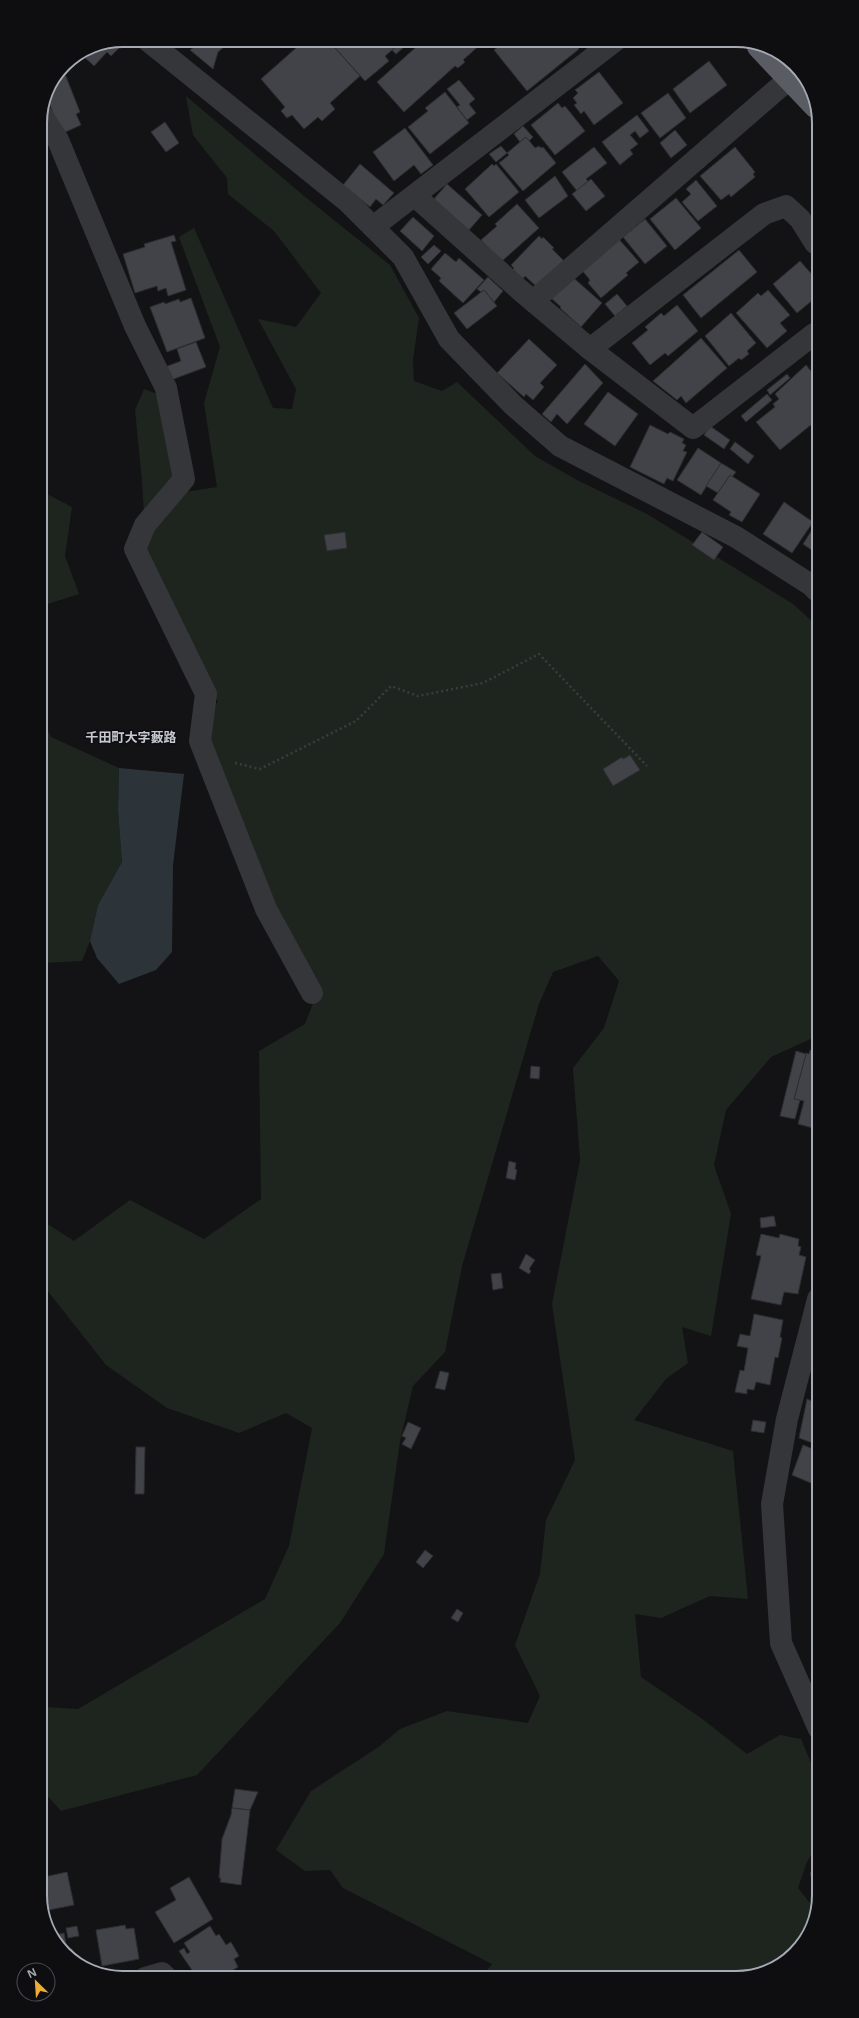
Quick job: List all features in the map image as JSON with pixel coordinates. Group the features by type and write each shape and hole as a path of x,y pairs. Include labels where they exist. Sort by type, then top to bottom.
{"highway":[{"path":"763,52 808,100"}],"street":[{"path":"156,47 348,202 403,257 448,339 514,405 560,446 736,538 812,583"},
{"path":"373,227 607,47"},
{"path":"533,301 788,79"},
{"path":"47,123 58,140 135,326 166,388 184,479 145,525 135,549 206,694 200,741 266,909 312,993"},
{"path":"415,196 533,301 590,349 693,428 812,337"},
{"path":"590,349 764,214 786,206 800,219 812,238"},
{"path":"812,1321 787,1419 772,1504 781,1643 812,1713"}],"path":[{"path":"206,756 260,768 356,721 391,686 418,696 483,683 539,654 646,766"}],"shaded area":[{"path":"186,96 304,196 390,265 419,318 413,360 414,381 442,391 457,382 535,456 577,480 647,514 793,604 812,621 812,1038 771,1057 726,1110 714,1165 731,1214 711,1336 682,1327 688,1363 666,1379 634,1420 733,1451 748,1599 710,1596 661,1618 635,1614 641,1677 701,1718 747,1754 780,1735 801,1739 812,1765 812,1853 806,1864 798,1888 811,1905 811,1909 804,1928 790,1949 778,1958 760,1967 750,1970 736,1971 486,1971 492,1964 343,1888 330,1870 305,1871 276,1850 311,1791 380,1746 400,1729 447,1711 528,1723 540,1696 515,1645 540,1574 546,1520 575,1460 552,1304 580,1160 573,1068 604,1028 619,981 598,956 553,972 539,1004 462,1266 445,1352 413,1386 400,1441 384,1554 340,1623 197,1775 61,1811 47,1795 47,1707 78,1709 265,1599 289,1546 312,1428 286,1413 239,1433 167,1408 106,1365 47,1290 47,1224 74,1241 130,1200 204,1239 261,1199 259,1051 305,1024 320,985 272,909 204,741 209,710 218,702 142,559 149,524 179,493 217,487 204,403 220,347 179,237 194,228 273,408 292,409 296,389 258,319 296,327 321,293 274,231 228,194 227,178 193,135"},
{"path":"144,389 160,395 174,476 144,513 135,410"},
{"path":"47,494 72,507 65,556 79,594 48,604"},
{"path":"47,729 51,737 119,768 118,811 122,862 98,905 90,941 82,961 47,963"},
{"path":"119,768 184,774 173,865 172,952 156,970 119,984 97,958 90,941 98,905 122,862 118,811"}],"building":[{"path":"120,47 111,56 107,52 94,66 85,57 99,51"},
{"path":"194,47 224,47 218,52 213,69 190,50"},
{"path":"297,47 334,47 360,76 330,103 335,109 322,121 318,117 304,129 292,115 287,118 281,111 285,107 261,79"},
{"path":"334,47 396,47 385,56 389,61 365,81"},
{"path":"396,47 404,47 396,54 392,50"},
{"path":"416,47 478,47 463,60 465,62 458,68 455,66 404,112 377,82"},
{"path":"498,47 577,47 579,49 527,91 494,50"},
{"path":"709,61 727,85 690,113 673,89"},
{"path":"599,72 623,103 594,125 584,111 581,114 574,105 577,103 573,98 578,93 575,90"},
{"path":"65,74 80,112 76,114 81,125 61,134 50,105 57,85"},
{"path":"459,80 475,99 469,104 476,113 467,120 457,107 460,105 447,89"},
{"path":"445,92 469,123 430,154 408,127 428,111 425,108"},
{"path":"668,93 686,118 660,138 641,113"},
{"path":"558,103 562,108 565,106 585,131 555,155 531,125"},
{"path":"637,115 649,131 640,138 635,131 630,135 638,144 630,150 633,154 620,165 602,142"},
{"path":"165,122 179,143 166,152 151,132"},
{"path":"523,126 533,137 529,141 526,137 520,142 514,134"},
{"path":"405,128 433,165 421,174 414,165 394,181 373,152"},
{"path":"675,130 687,145 671,158 660,143"},
{"path":"526,137 535,148 539,146 541,148 543,147 556,163 523,191 499,163 509,155 507,153"},
{"path":"501,146 507,153 496,162 489,154"},
{"path":"594,147 607,163 586,179 588,181 577,191 562,172"},
{"path":"735,147 755,172 753,174 755,177 731,197 729,194 721,200 700,176"},
{"path":"360,164 394,193 383,205 376,199 370,207 343,185"},
{"path":"492,164 494,166 496,164 519,192 489,217 465,189"},
{"path":"555,176 568,196 539,218 525,200"},
{"path":"591,179 605,196 586,211 572,194"},
{"path":"696,180 717,206 698,221 682,202 691,194 686,189"},
{"path":"447,184 482,215 463,237 427,207"},
{"path":"676,198 701,228 675,250 650,219"},
{"path":"517,204 539,228 501,262 481,240 497,226 495,224"},
{"path":"413,217 434,236 422,251 400,231"},
{"path":"645,219 667,246 645,264 623,237"},
{"path":"174,235 176,241 171,242 186,290 168,296 166,288 158,291 157,286 135,293 123,254 145,247 144,244"},
{"path":"539,236 542,239 543,237 554,248 552,249 564,261 538,288 525,276 522,280 512,270 514,268 511,265"},
{"path":"617,237 639,262 626,273 628,275 601,298 588,283 590,280 581,269"},
{"path":"434,245 441,251 428,264 421,257"},
{"path":"739,250 757,272 701,318 683,295"},
{"path":"445,253 456,262 459,258 484,280 463,303 439,281 441,278 431,269"},
{"path":"800,261 812,275 812,300 797,313 773,284"},
{"path":"569,274 602,303 581,327 550,297"},
{"path":"488,277 503,291 494,302 484,290 481,292 477,289"},
{"path":"484,290 497,306 467,329 454,313"},
{"path":"768,290 790,315 780,323 787,331 767,348 736,313 758,293 761,296"},
{"path":"617,294 627,306 615,316 605,304"},
{"path":"191,298 205,338 167,352 150,307 164,302 165,304 179,299 180,302"},
{"path":"677,305 698,331 668,356 665,353 650,365 632,343 648,330 645,327 661,313 664,316"},
{"path":"731,313 756,343 747,351 749,354 741,360 739,358 729,366 705,336"},
{"path":"701,338 727,368 686,403 681,396 677,400 653,381"},
{"path":"529,339 557,365 540,383 544,387 533,400 526,394 524,397 497,373"},
{"path":"196,342 206,367 171,380 165,367 181,361 177,349"},
{"path":"585,364 603,383 567,424 557,414 551,422 542,414"},
{"path":"806,365 812,372 812,424 780,450 756,422 775,407 773,404 779,399 775,394"},
{"path":"787,374 790,378 770,395 767,390"},
{"path":"608,392 638,414 615,446 584,424"},
{"path":"767,394 772,400 746,422 741,416"},
{"path":"650,425 668,434 670,432 684,439 682,443 686,445 683,451 687,452 673,481 667,478 664,484 630,467"},
{"path":"710,426 730,440 724,449 704,435"},
{"path":"735,442 754,456 748,464 730,449"},
{"path":"698,448 721,463 701,495 677,480"},
{"path":"721,463 736,472 732,477 730,475 718,493 706,486"},
{"path":"730,475 760,494 742,522 729,515 731,512 713,500"},
{"path":"784,502 812,521 792,553 763,534"},
{"path":"812,530 812,550 803,544"},
{"path":"345,532 347,548 327,551 324,535"},
{"path":"702,532 723,547 714,560 692,545"},
{"path":"630,755 640,770 613,786 603,769 622,757 623,759"},
{"path":"810,1050 812,1050 812,1128 798,1124 804,1101 794,1099 806,1053 809,1054"},
{"path":"796,1051 806,1054 794,1099 800,1100 795,1119 780,1116"},
{"path":"531,1066 540,1067 539,1079 530,1078"},
{"path":"509,1161 516,1163 515,1169 517,1170 515,1180 506,1178"},
{"path":"774,1216 776,1226 761,1228 760,1218"},
{"path":"761,1234 779,1238 780,1234 799,1239 798,1246 801,1247 799,1255 806,1257 798,1294 784,1292 781,1305 751,1299 761,1256 756,1255"},
{"path":"526,1254 535,1260 529,1269 531,1271 529,1274 519,1268"},
{"path":"501,1273 503,1288 493,1290 491,1274"},
{"path":"754,1314 783,1320 780,1337 782,1338 778,1358 775,1357 770,1385 756,1382 754,1390 747,1389 747,1394 735,1392 740,1370 744,1371 748,1348 737,1346 740,1334 750,1336"},
{"path":"440,1371 449,1373 445,1390 435,1388"},
{"path":"807,1399 812,1401 812,1443 799,1438"},
{"path":"753,1420 766,1422 764,1433 751,1431"},
{"path":"408,1422 421,1428 411,1449 402,1444 406,1438 402,1436"},
{"path":"803,1445 812,1449 812,1483 792,1475"},
{"path":"136,1447 145,1447 144,1494 135,1494"},
{"path":"425,1550 433,1556 423,1568 416,1562"},
{"path":"457,1609 463,1613 458,1622 451,1618"},
{"path":"235,1789 258,1792 250,1810 232,1808"},
{"path":"232,1808 250,1810 241,1885 220,1882 221,1878 219,1878 222,1839"},
{"path":"67,1872 74,1905 48,1910 47,1876"},
{"path":"189,1877 213,1919 174,1943 155,1912 176,1900 170,1888"},
{"path":"125,1925 126,1929 134,1928 139,1959 102,1966 96,1930"},
{"path":"77,1926 79,1936 68,1938 66,1928"},
{"path":"210,1926 216,1936 219,1934 226,1945 231,1942 239,1956 234,1959 238,1967 232,1971 193,1971 179,1951 184,1948 187,1954 190,1952 184,1943"},
{"path":"64,1933 66,1945 60,1937 58,1934"}],"district":[{"name":"千田町大字藪路","path":"131,737"}]}
